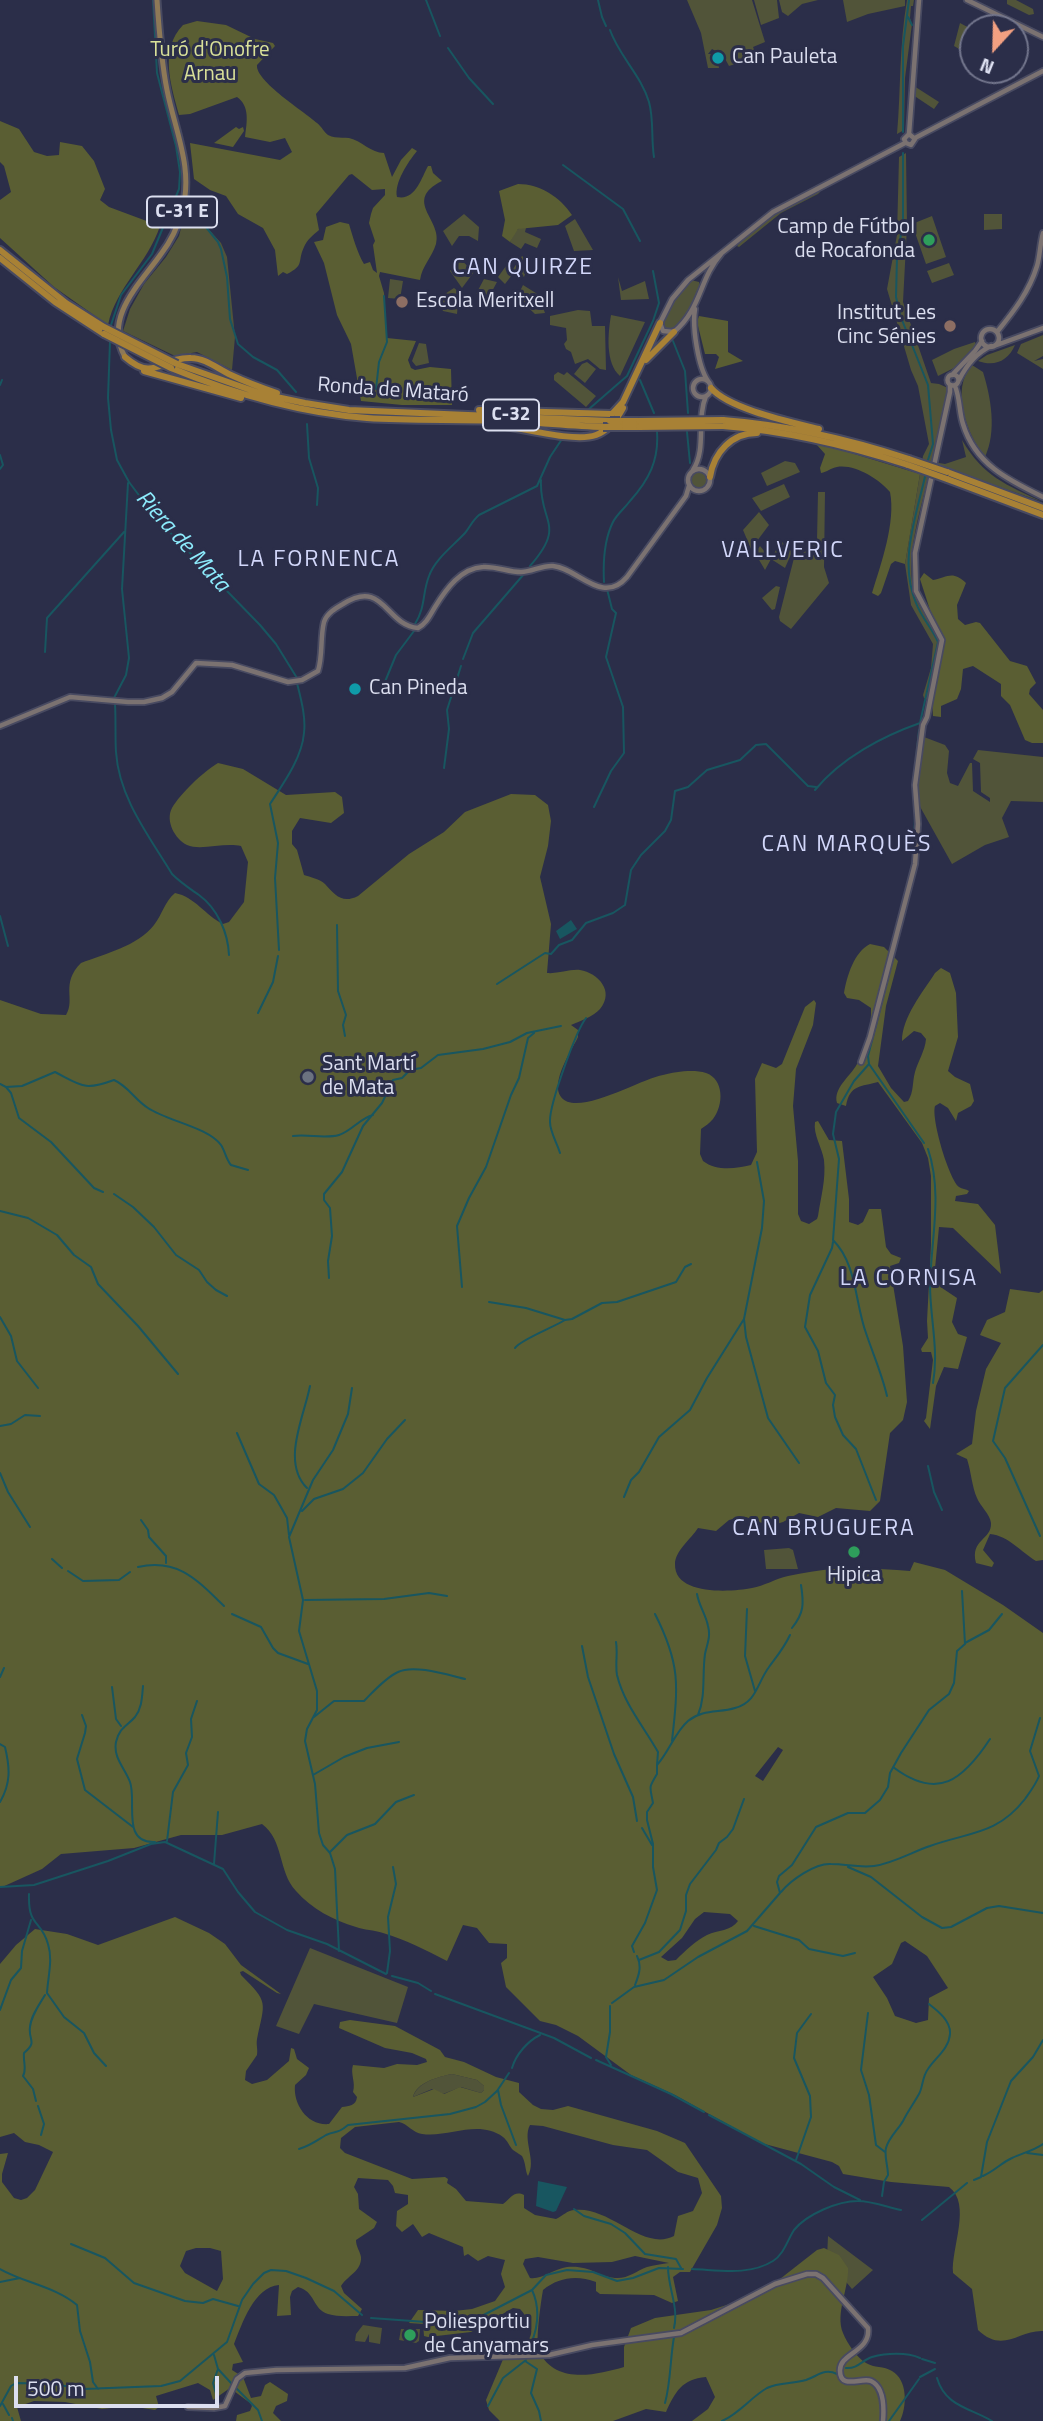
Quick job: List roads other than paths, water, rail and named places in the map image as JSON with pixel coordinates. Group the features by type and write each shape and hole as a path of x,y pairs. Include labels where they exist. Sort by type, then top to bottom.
{"highway":[{"name":"C-32","path":"0,250 104,331"},
{"name":"C-32","path":"0,258 55,302 104,331"},
{"path":"411,413 500,410 606,416 623,402 660,323"},
{"name":"Ronda de Mataró","path":"104,331 220,387 277,404 367,418 603,427 620,424"},
{"path":"470,421 572,436 597,435 617,418 645,362 674,332"},
{"path":"125,357 135,367 146,372 233,396 277,404"},
{"path":"125,357 139,367 149,369 196,358 270,391 327,407"},
{"name":"Ronda de Mataró","path":"174,366 262,394 327,407 610,421 620,424"},
{"path":"711,388 718,395 738,405 864,444"},
{"name":"C-32","path":"723,423 839,444 909,462"},
{"name":"C-32","path":"620,424 723,423 792,428 864,444 947,476 1043,508"},
{"path":"708,474 719,454 734,438 755,432 791,435"},
{"name":"C-32","path":"947,476 1043,515"}],"main road":[{"name":"C-31 E","path":"125,357 117,338 120,317 137,285 173,234 186,190 186,165 171,107 161,49 157,0"}],"street":[{"path":"905,143 904,138 909,134 919,0"},
{"path":"967,0 1043,37"},
{"path":"696,305 674,332 663,331 660,323 672,299 688,280 780,207 905,143 912,144 915,138 1043,71"},
{"path":"909,134 915,138"},
{"path":"955,384 978,354 998,342 998,334 1031,283 1038,263 1043,233"},
{"path":"0,726 71,697 128,702 162,698 172,692 196,663 232,665 284,681 302,680 318,671 324,622 327,617 355,597 365,594 372,597 415,628 424,624 458,578 474,568 488,567 521,572 556,566 585,582 605,587 614,586 627,577 686,496 688,477 699,454 702,408 711,388 701,368 694,316 709,270 721,254"},
{"path":"688,280 697,279 702,288"},
{"path":"681,326 689,323 695,332"},
{"path":"982,340 984,344 992,346 1043,328"},
{"path":"1017,337 1003,339 987,330 982,334 982,340 975,351 947,379 955,384 967,435 974,449 1005,478 1043,497"},
{"path":"701,368 694,388 702,408"},
{"path":"861,1062 867,1051 915,864 918,824 915,785 942,640 915,591 915,553 948,403 955,384 956,375 952,375"},
{"path":"698,380 708,381"},
{"path":"697,395 706,396"},
{"path":"948,403 954,398 960,403"},
{"path":"686,496 706,489 708,474 699,454"},
{"path":"693,470 699,469 708,474"},
{"path":"689,486 695,491"},
{"path":"188,2407 225,2406 237,2379 246,2373 405,2368 450,2358 558,2355 592,2345 681,2333 775,2284 812,2273 823,2278 869,2328 866,2343 842,2364 839,2372 842,2378 849,2382 869,2380 875,2384 884,2407 883,2421"}],"waterway":[{"name":"Riera de Mata","path":"110,328 121,295 152,254 179,189 180,172 176,146 157,73 153,0"},
{"path":"426,0 440,36"},
{"path":"598,0 606,26"},
{"path":"903,132 903,46 909,0"},
{"path":"908,17 912,25"},
{"path":"610,30 649,102 654,157"},
{"path":"448,48 469,78 493,104"},
{"path":"903,153 903,223 897,257 896,297 900,315 928,385 933,444 927,463"},
{"path":"563,165 623,209 640,241"},
{"path":"188,205 221,249 227,277 230,319 238,344 253,357 277,370 296,392"},
{"path":"589,409 627,376 653,321 659,303 653,271"},
{"path":"376,389 379,362 387,342 384,296"},
{"name":"Riera de Mata","path":"110,341 108,398 111,430 117,460 129,482 156,518 260,625 276,644 297,678"},
{"path":"673,341 685,371 688,413"},
{"path":"0,385 2,380"},
{"path":"640,380 654,413"},
{"path":"307,424 309,458 318,488 317,505"},
{"path":"604,582 605,552 610,529 616,516 637,493 647,477 654,461 657,432"},
{"path":"687,432 690,463"},
{"path":"415,624 421,611 429,576 440,558 479,515 537,486 550,457 562,439"},
{"path":"0,455 3,465 0,469"},
{"path":"815,790 825,778 863,749 920,723 938,642 916,603 909,570 911,538 926,472"},
{"path":"530,566 541,552 549,532 541,494 541,480"},
{"path":"114,698 126,675 129,658 122,589 128,483"},
{"path":"45,652 47,618 124,532"},
{"path":"463,659 473,633 524,574"},
{"path":"594,807 611,771 624,753 623,707 606,657 616,613 612,609 607,589"},
{"path":"382,689 396,655 414,631"},
{"path":"444,768 449,729 447,710 461,666"},
{"name":"Riera de Mata","path":"279,950 275,878 278,843 270,804 300,752 304,721 297,683"},
{"path":"115,704 118,769 129,801 172,874 206,901 217,914 227,938 229,955"},
{"path":"914,779 919,730"},
{"path":"497,984 545,953 551,954 559,945 572,940 586,923 613,913 625,905 631,870 641,855 665,831 671,820 675,791 688,787 707,770 740,760 756,745 766,744 808,786 816,787"},
{"path":"914,846 915,816"},
{"path":"910,873 913,862"},
{"path":"0,916 8,946"},
{"path":"337,925 338,991 346,1015 343,1025 345,1036"},
{"name":"Riera de Mata","path":"258,1013 273,982 278,956"},
{"path":"887,1396 862,1321 847,1260 833,1240 839,1159 833,1134 836,1112 854,1081 869,1064 868,1056 888,978"},
{"path":"560,1153 551,1130 551,1113 564,1068 586,1018"},
{"path":"329,1278 328,1261 332,1236 330,1208 324,1200 324,1194 342,1172 363,1126 382,1103 393,1080 402,1078 410,1070 421,1068 438,1055 483,1049 510,1042 527,1033 561,1026"},
{"path":"462,1287 457,1226 486,1167 519,1078 528,1038 534,1033"},
{"path":"869,1064 924,1143"},
{"path":"6,1087 22,1086 55,1072 71,1081 89,1086 114,1080 148,1108 207,1133 221,1145 231,1165 248,1170"},
{"path":"0,1084 11,1093 19,1118 51,1142 94,1188 103,1192"},
{"path":"293,1136 339,1135 373,1115"},
{"path":"928,1149 935,1183 930,1285 935,1358 933,1383"},
{"path":"624,1497 631,1480 639,1472 659,1437 690,1410 744,1319 762,1228 764,1201 757,1162"},
{"path":"114,1194 154,1227 176,1255 199,1270 207,1282 227,1296"},
{"path":"0,1211 28,1218 57,1235 74,1255 91,1267 98,1284 178,1374"},
{"path":"833,1242 810,1295 805,1327 818,1351 826,1383 835,1395 835,1417 843,1435 856,1449 876,1500"},
{"path":"489,1302 526,1308 565,1320 572,1319 602,1303 617,1302 676,1282 685,1267 691,1264"},
{"path":"0,1317 11,1336 17,1361 38,1388"},
{"path":"744,1319 746,1337 768,1418 799,1463"},
{"path":"515,1348 523,1341 565,1320"},
{"path":"1040,1536 1005,1458 993,1441 1005,1388 1043,1345"},
{"path":"307,1488 299,1477 295,1452 310,1386"},
{"path":"339,1951 335,1869 319,1833 315,1784 305,1741 307,1729 317,1710 317,1691 299,1631 303,1600 289,1537 313,1480 333,1450 348,1414 352,1388"},
{"path":"0,1426 11,1424 25,1415 40,1416"},
{"path":"302,1511 314,1499 343,1489 363,1473 387,1439 405,1420"},
{"path":"237,1433 259,1484 274,1495 287,1518 289,1535"},
{"path":"928,1466 934,1492 942,1510"},
{"path":"0,1473 8,1492 30,1527"},
{"path":"141,1520 149,1537 166,1556 166,1563"},
{"path":"52,1559 62,1568"},
{"path":"138,1567 165,1566 186,1573 224,1606"},
{"path":"68,1571 83,1581 119,1580 130,1572"},
{"path":"792,1628 802,1608 801,1585"},
{"path":"612,2003 634,1987 664,1980 698,1957 747,1931 780,1893 777,1882 779,1876 792,1865 816,1827 848,1813 865,1813 880,1800 901,1753 929,1710 949,1694 954,1683 957,1651 965,1644 962,1591"},
{"path":"305,1600 384,1599 429,1593 447,1596"},
{"path":"697,1594 709,1634 698,1715"},
{"path":"747,1609 745,1656 755,1691"},
{"path":"232,1614 261,1627 278,1653 308,1664"},
{"path":"655,1614 669,1648 676,1676 672,1741"},
{"path":"965,1643 989,1630 1002,1614"},
{"path":"634,1952 632,1946 645,1923 657,1890 653,1844 647,1820 647,1812 653,1803 650,1788 657,1774 657,1765 688,1721 705,1713 735,1708 748,1701 790,1635"},
{"path":"616,1642 616,1671 620,1686 629,1706 658,1752 657,1765"},
{"path":"582,1646 588,1677 614,1754 633,1797 637,1821"},
{"path":"0,1677 4,1668"},
{"path":"314,1717 334,1701 364,1701 389,1678 405,1670 431,1671 465,1679"},
{"path":"143,1686 139,1710 119,1733 116,1748 132,1790 134,1829 144,1841 155,1842"},
{"path":"112,1687 116,1719 121,1726"},
{"path":"167,1841 173,1792 188,1765 186,1753 192,1737 191,1719 197,1701"},
{"path":"82,1715 86,1726 77,1759 85,1790 133,1827"},
{"path":"781,1892 791,1882 818,1866 881,1865 930,1846 982,1831 1004,1820 1025,1799 1039,1776 1030,1751 1040,1718"},
{"path":"893,1767 923,1783 948,1781 970,1765 990,1739"},
{"path":"313,1775 344,1757 367,1748 399,1742"},
{"path":"0,1744 5,1747 9,1769 8,1782 0,1802"},
{"path":"330,1852 347,1835 375,1824 396,1802 414,1795"},
{"path":"639,1960 659,1952 680,1930 690,1884 719,1843 733,1829 744,1799"},
{"path":"214,1864 218,1812"},
{"path":"642,1828 652,1845"},
{"path":"0,1887 34,1885 151,1844 165,1842 223,1869 255,1912 287,1930 327,1944 386,1974"},
{"path":"387,1973 390,1951 388,1917 396,1884 393,1867"},
{"path":"848,1867 871,1877 922,1917 942,1928 951,1927 987,1908 999,1906 1043,1913"},
{"path":"29,1894 31,1913 45,1936 49,1950 47,1993 64,2017 84,2033 94,2053 106,2066"},
{"path":"0,2010 11,1980 21,1968 22,1951 31,1920"},
{"path":"754,1926 799,1940 809,1949 843,1956 855,1953"},
{"path":"635,1985 639,1970 637,1956"},
{"path":"392,1976 418,1983 431,1991"},
{"path":"435,1994 554,2038 591,2058"},
{"path":"36,2101 33,2089 23,2076 24,2053 32,2043 32,2019 45,1995"},
{"path":"882,2196 888,2175 885,2154 887,2144 919,2094 926,2072 949,2039 950,2029 946,2021 929,2004"},
{"path":"610,2006 606,2057 611,2065"},
{"path":"868,2013 861,2070 869,2095 876,2145 885,2152"},
{"path":"796,2160 811,2117 810,2096 794,2058 797,2033 811,2014"},
{"path":"512,2068 523,2048 540,2035"},
{"path":"974,2180 981,2177 987,2142 1011,2081 1033,2057 1043,2040"},
{"path":"596,2060 704,2112"},
{"path":"299,2149 348,2125 450,2114 476,2107 497,2091 509,2073"},
{"path":"498,2090 516,2145"},
{"path":"38,2106 44,2124 41,2135"},
{"path":"709,2115 801,2164 834,2187 860,2200"},
{"path":"983,2176 1008,2160 1043,2144"},
{"path":"1027,2153 1043,2155"},
{"path":"922,2220 967,2183"},
{"path":"692,2269 734,2271 764,2266 780,2255 800,2224 841,2203 863,2201 901,2210"},
{"path":"574,2209 584,2216 611,2224 625,2233 645,2254 676,2259 681,2268"},
{"path":"71,2244 105,2258 134,2283 185,2301 203,2303 213,2299 238,2306"},
{"path":"668,2267 675,2313 674,2328"},
{"path":"371,2318 426,2322 472,2321 532,2290 546,2275 567,2270 593,2272 617,2281 659,2268 683,2269"},
{"path":"0,2269 50,2289 77,2305 80,2331 93,2382 98,2389"},
{"path":"0,2406 11,2386 16,2383 53,2384 83,2389 161,2386 180,2381 227,2342 242,2300 253,2284 271,2270 286,2271 334,2291 362,2315"},
{"path":"0,2282 20,2278"},
{"path":"527,2351 534,2337 537,2321 537,2305 532,2290"},
{"path":"665,2403 674,2337"},
{"path":"846,2368 884,2355 903,2354 920,2358"},
{"path":"214,2355 218,2369 231,2383"},
{"path":"922,2359 935,2363"},
{"path":"488,2406 503,2378 526,2360"},
{"path":"525,2361 537,2369 531,2393 541,2421"},
{"path":"218,2369 213,2383 218,2401"},
{"path":"920,2377 935,2369"},
{"path":"722,2421 772,2386 806,2380 825,2372 837,2374"},
{"path":"937,2378 946,2395 952,2400 992,2421"},
{"path":"889,2421 919,2379"},
{"path":"237,2389 258,2410 262,2421"},
{"path":"3,2404 9,2415"}],"place":[{"name":"Can Pauleta","path":"718,58"},
{"name":"Camp de Fútbol de Rocafonda","path":"929,240"},
{"name":"Escola Meritxell","path":"402,302"},
{"name":"Institut Les Cinc Sénies","path":"950,326"},
{"name":"Can Pineda","path":"355,689"},
{"name":"Sant Martí de Mata","path":"308,1077"},
{"name":"Hipica","path":"854,1552"},
{"name":"Poliesportiu de Canyamars","path":"410,2335"}],"district":[{"name":"CAN QUIRZE","path":"523,268"},
{"name":"VALLVERIC","path":"783,551"},
{"name":"LA FORNENCA","path":"319,560"},
{"name":"CAN MARQUÈS","path":"847,845"},
{"name":"LA CORNISA","path":"909,1279"},
{"name":"CAN BRUGUERA","path":"824,1529"}],"park label":[{"name":"Turó d'Onofre Arnau","path":"210,63"}]}
